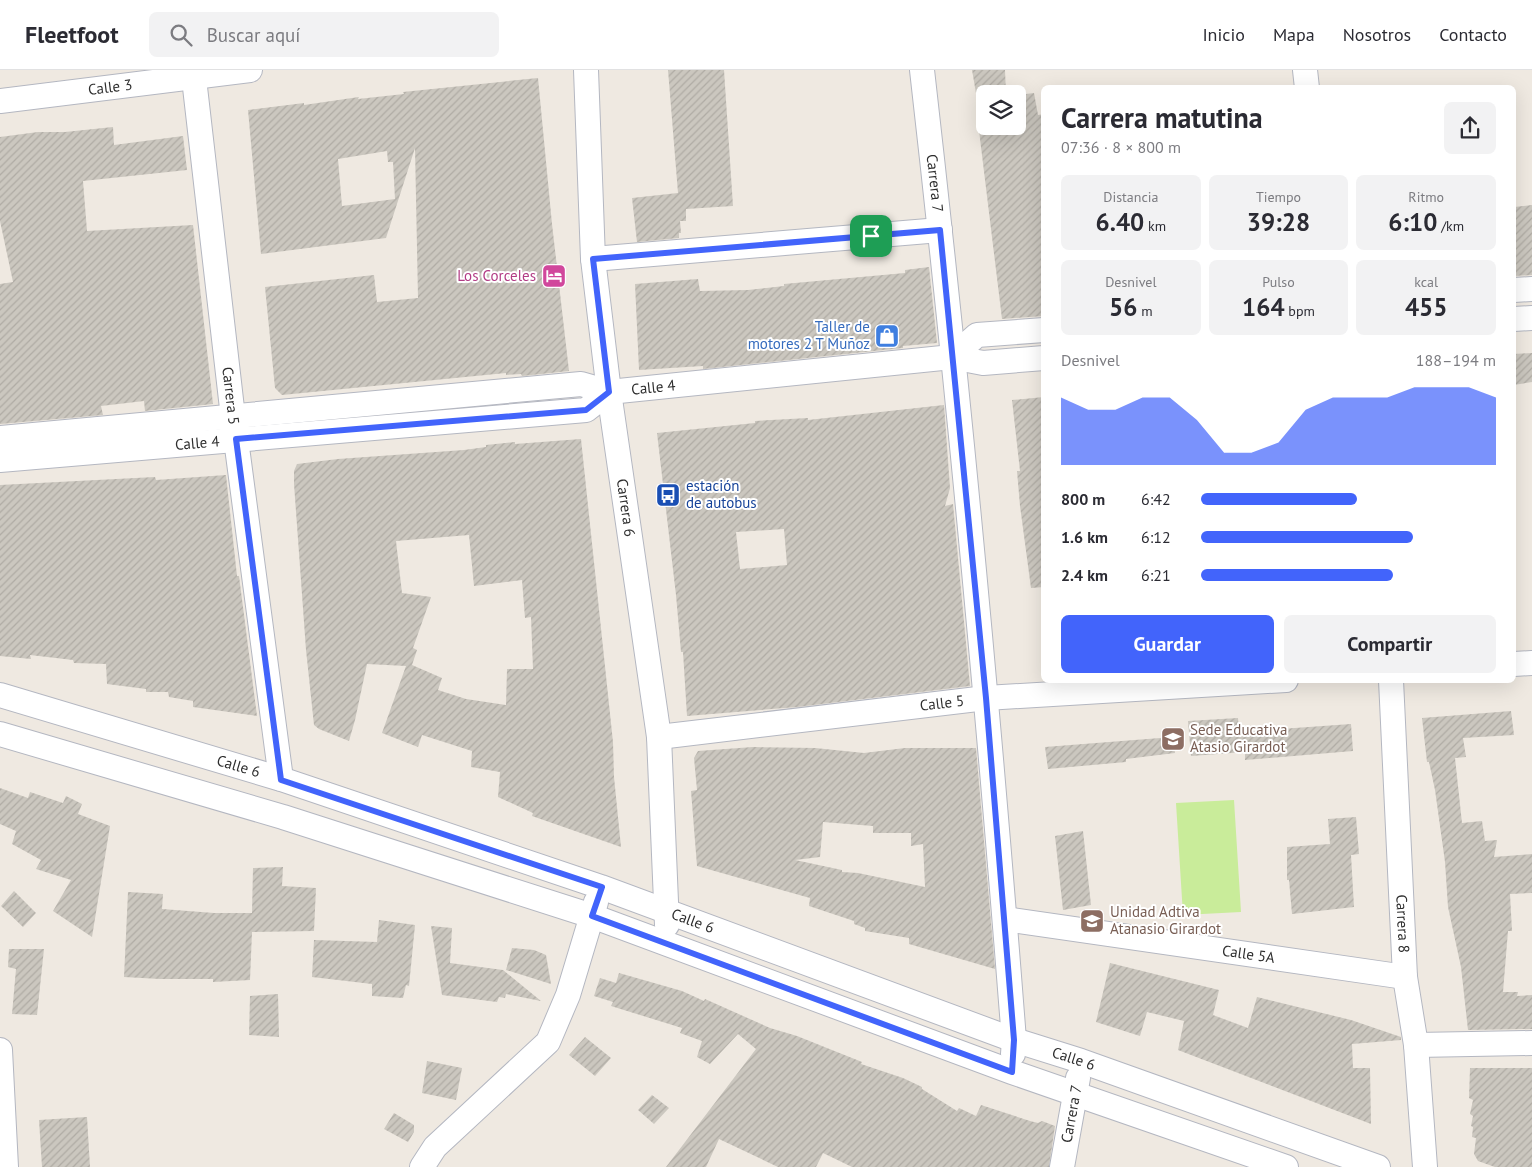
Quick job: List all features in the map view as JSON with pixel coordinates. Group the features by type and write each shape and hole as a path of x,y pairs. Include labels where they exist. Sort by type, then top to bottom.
{"street":[{"name":"Calle 3","path":"0,101 193,73 250,70"},
{"name":"Carrera 6","path":"586,70 593,259 609,392 659,737 668,944"},
{"name":"Carrera 7","path":"922,70 940,230 986,698 1014,1040 1012,1072"},
{"path":"1305,70 1307,85"},
{"name":"Carrera 5","path":"193,73 235,428 281,780"},
{"path":"593,259 940,230"},
{"path":"1516,290 1532,289"},
{"path":"1516,319 1532,318"},
{"path":"952,357 978,335 1041,330"},
{"name":"Calle 4","path":"0,460 235,428 586,410 609,392 952,357 983,363 1041,358"},
{"path":"0,438 235,428"},
{"path":"1516,664 1532,663"},
{"name":"Calle 5","path":"659,737 986,698 1236,683"},
{"name":"Carrera 8","path":"1391,683 1405,977 1416,1045 1424,1167"},
{"name":"Calle 6","path":"0,695 281,780 602,887 1014,1040 1081,1061 1378,1167"},
{"name":"Calle 6","path":"0,734 283,818 592,916 1012,1072 1286,1167"},
{"path":"422,1167 435,1147 548,1042 568,995 602,887"},
{"name":"Calle 5A","path":"1004,919 1405,977"},
{"path":"1416,1045 1532,1043"},
{"path":"0,1050 6,1167"},
{"name":"Carrera 7","path":"1062,1167 1081,1061"}],"green space":[{"path":"1234,800 1241,912 1183,915 1176,803"}],"building":[{"path":"668,70 724,70 733,206 686,209 686,221 680,221 681,233 679,233 679,238 637,242 632,198 678,193"},
{"path":"972,70 1005,70 1006,85 976,85 976,93"},
{"path":"538,78 569,371 522,376 521,374 506,375 506,373 282,395 275,388 265,287 374,275 377,302 418,298 415,148 386,238 261,254 248,110 304,103 304,105 359,97 358,99 404,94 403,92","holes":["387,151 388,162 393,162 395,199 342,206 338,159"]},
{"path":"1034,93 1038,115 1041,114 1041,316 1002,319 980,135 1026,135 1026,94"},
{"path":"113,127 114,145 183,136 187,170 83,181 87,231 193,225 213,404 145,411 144,401 101,406 103,415 0,424 0,284 13,282 0,221 0,137 38,132 65,132"},
{"path":"1532,205 1532,275 1516,276 1516,207"},
{"path":"929,267 937,343 703,369 703,366 639,370 635,284 698,279 700,291 748,290 784,286 784,284 905,273 905,270"},
{"path":"1532,353 1532,382 1516,385 1516,354"},
{"path":"1041,397 1041,587 1031,588 1020,506 1017,471 1020,471 1012,400"},
{"path":"944,405 950,488 945,506 953,504 970,686 797,707 687,716 683,652 681,652 657,433 755,423 755,421 808,418 808,420","holes":["784,529 787,565 740,569 736,532"]},
{"path":"581,439 613,742 614,777 621,847 532,816 533,813 498,797 500,772 471,767 472,751 422,735 418,747 382,733 406,666 367,664 349,741 319,729 314,725 306,650 294,484 294,471 297,464 338,459 464,450 486,447 486,445 515,442 515,444","holes":["469,535 474,586 522,580 525,618 531,617 533,669 507,669 506,705 466,699 438,690 442,678 412,665 417,650 413,648 431,597 402,593 396,541"]},
{"path":"226,475 237,576 239,576 257,716 193,707 193,701 169,697 168,692 146,692 146,689 107,684 106,664 74,663 73,660 30,655 31,659 0,656 0,485 155,477 156,480"},
{"path":"1511,711 1514,735 1463,738 1466,757 1455,758 1462,823 1482,821 1485,841 1497,840 1494,857 1532,854 1532,893 1510,894 1512,931 1508,931 1503,992 1518,992 1517,996 1532,995 1532,1029 1468,1030 1461,967 1448,907 1445,862 1435,790 1429,762 1427,762 1422,718"},
{"path":"1238,718 1239,732 1351,724 1353,751 1245,760 1245,752 1191,756 1188,721"},
{"path":"1173,737 1175,753 1126,759 1126,762 1048,769 1045,747"},
{"path":"753,747 815,748 864,753 905,748 976,748 995,969 909,944 909,938 865,931 865,928 854,924 854,921 809,906 810,898 697,866 691,791 697,790 694,758 698,751","holes":["823,822 873,826 873,833 911,833 911,846 923,844 925,887 858,873 842,872 842,870 795,860 820,857"]},
{"path":"0,788 28,798 30,792 63,803 66,796 82,804 78,814 110,826 92,937 53,911 71,880 36,869 41,860 12,844 16,831 0,824"},
{"path":"1356,817 1359,854 1351,855 1354,907 1292,914 1289,880 1287,880 1287,847 1330,844 1328,819"},
{"path":"1083,831 1091,905 1063,910 1055,836"},
{"path":"283,867 282,886 316,888 314,931 252,932 250,980 213,982 213,979 124,977 128,892 163,894 162,909 214,913 252,913 253,868"},
{"path":"14,891 36,913 23,927 1,906"},
{"path":"379,920 415,925 409,986 406,985 403,998 372,996 372,984 312,977 314,940 377,942"},
{"path":"431,926 452,928 450,963 503,970 541,1001 506,994 505,998 499,997 497,1002 442,995"},
{"path":"512,948 534,950 546,955 551,984 506,970"},
{"path":"9,949 44,949 37,1015 12,1014 16,969 8,967"},
{"path":"1110,963 1219,990 1213,1015 1248,1028 1257,997 1351,1020 1401,1037 1401,1040 1352,1044 1353,1068 1370,1068 1371,1124 1178,1050 1184,1021 1147,1012 1140,1036 1096,1022"},
{"path":"619,973 682,991 704,1001 705,999 770,1028 797,1036 862,1062 861,1064 903,1078 922,1087 922,1089 957,1111 959,1108 976,1116 981,1105 1030,1121 1038,1123 1042,1121 1055,1126 1049,1167 852,1167 823,1153 816,1167 778,1167 719,1139 706,1167 666,1167 756,1049 738,1034 710,1064 697,1057 702,1041 680,1033 682,1028 611,1006 613,1002 594,996 600,978 616,983"},
{"path":"278,994 279,1037 249,1035 250,996"},
{"path":"585,1037 611,1058 595,1076 569,1055"},
{"path":"427,1061 462,1068 456,1100 422,1093"},
{"path":"1470,1068 1532,1068 1532,1167 1495,1167 1478,1161 1474,1154 1476,1138 1472,1137 1473,1127 1471,1126 1473,1116 1470,1114 1473,1100 1469,1098"},
{"path":"652,1095 669,1108 654,1124 638,1110"},
{"path":"394,1113 414,1125 414,1132 408,1142 384,1129"},
{"path":"87,1117 90,1167 42,1167 39,1120"}],"place":[{"name":"Los Corceles","path":"554,276"},
{"name":"Taller de motores 2 T Muñoz","path":"887,336"},
{"name":"estación de autobus","path":"668,495"},
{"name":"Sede Educativa Atasio Girardot","path":"1173,739"},
{"name":"Unidad Adtiva Atanasio Girardot","path":"1092,921"}],"route":[{"path":"940,230 986,698 1014,1040 1012,1072 592,916 602,887 281,780 236,439 586,410 609,392 593,259 871,236 940,230"}]}
